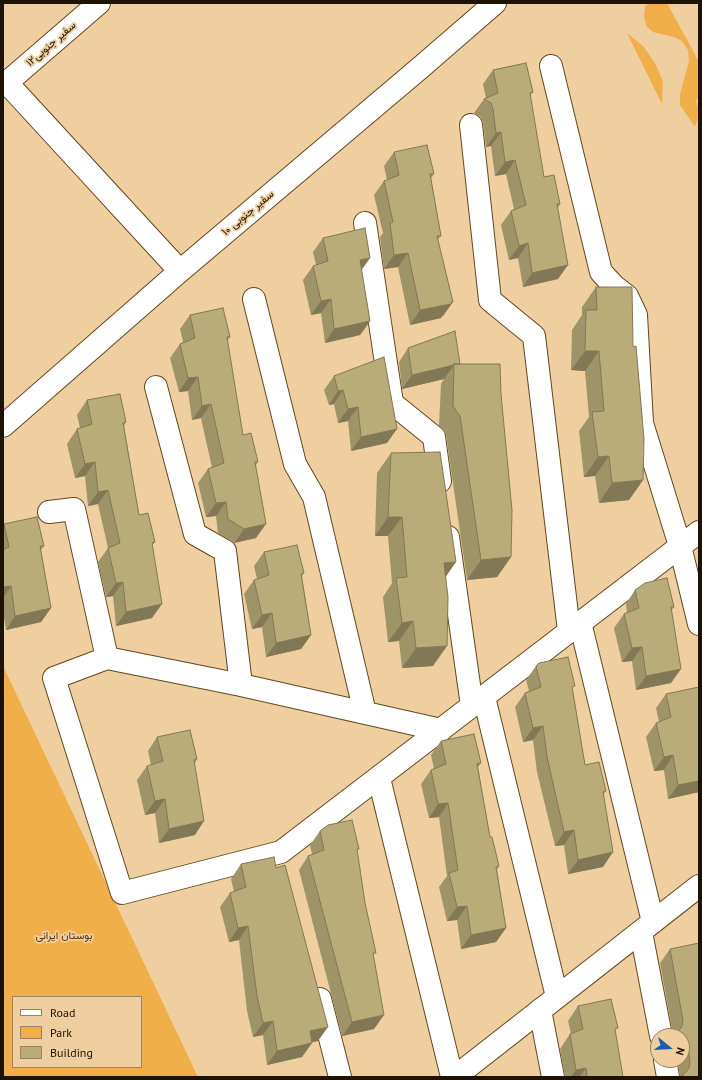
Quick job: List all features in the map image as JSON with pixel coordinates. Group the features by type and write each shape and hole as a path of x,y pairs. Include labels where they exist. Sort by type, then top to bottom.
{"street":[{"name":"سفیر جنوبی۱۲","path":"5,84 99,3"},
{"name":"سفیر جنوبی ۱۰","path":"3,426 180,271 495,3"},
{"path":"551,66 601,272 614,286 627,296 636,315 642,423 680,546 699,624"},
{"path":"5,84 180,271"},
{"path":"471,125 490,300 534,336 575,627 647,927 660,1028"},
{"path":"365,224 392,403 434,436 442,498"},
{"path":"254,299 295,464 314,497 365,713"},
{"path":"156,387 194,534 225,551 241,685"},
{"path":"49,512 74,509 107,658"},
{"path":"446,521 478,701 557,997"},
{"path":"441,730 241,685 107,658 54,678 122,893 283,860 379,778 699,532"},
{"path":"379,778 452,1077"},
{"path":"455,1077 699,886"},
{"path":"315,980 340,1077"},
{"path":"540,1010 553,1077"}],"green space":[{"path":"649,3 667,3 699,62 699,97 696,101 699,116 695,127 680,105 680,94 689,61 688,50 682,41 674,37 653,32 647,27 644,17 645,7"},
{"path":"627,33 644,47 656,65 663,82 662,104"},
{"name":"بوستان ایرانی","path":"3,666 198,1077 3,1077"}],"building":[{"path":"526,63 533,92 530,93 544,177 554,175 560,204 557,204 568,265 532,273 528,243 519,246 511,211 526,205 515,160 505,162 501,132 496,133 491,103 484,99 498,93 493,70"},
{"path":"427,145 434,174 430,174 441,236 437,236 453,302 451,302 451,304 420,310 408,253 394,255 390,223 393,222 384,181 399,175 394,152"},
{"path":"365,228 370,258 360,260 370,321 334,329 331,299 321,301 313,266 328,261 323,238"},
{"path":"596,287 632,287 633,347 636,346 644,439 643,480 612,483 609,456 598,457 592,412 604,411 599,351 585,351 586,310 597,310"},
{"path":"223,308 230,337 227,337 243,435 251,433 258,462 255,462 266,524 244,529 228,519 226,502 216,503 208,469 224,463 211,404 202,406 198,377 188,378 180,344 195,338 190,315"},
{"path":"455,331 460,364 454,364 412,375 408,348"},
{"path":"384,357 397,429 361,437 358,407 348,409 343,390 338,391 334,376"},
{"path":"454,364 500,364 501,394 512,510 511,557 481,560 460,416 453,406"},
{"path":"120,394 126,422 123,423 139,515 148,513 155,542 152,543 162,604 126,612 123,582 116,583 108,548 120,543 108,490 98,492 95,462 85,464 77,429 92,424 87,400"},
{"path":"440,452 456,562 444,563 448,597 447,646 416,648 413,621 402,623 396,578 407,577 402,517 388,517 391,453"},
{"path":"37,517 44,546 40,546 51,608 15,616 11,586 3,587 3,550 9,547 4,524"},
{"path":"297,545 304,573 301,574 311,635 276,643 272,613 262,615 254,580 269,575 264,552"},
{"path":"667,578 674,607 671,607 681,669 646,676 642,647 632,648 624,614 639,608 635,590 645,583"},
{"path":"568,657 575,686 572,687 585,765 599,762 606,791 603,792 613,852 578,860 574,830 564,832 547,757 543,726 533,728 525,693 541,687 536,666 539,663"},
{"path":"699,687 699,781 678,785 673,755 664,757 656,723 671,717 666,694"},
{"path":"190,730 197,759 194,760 204,821 169,829 165,799 155,801 147,766 163,761 157,737"},
{"path":"474,734 481,763 477,764 490,837 492,837 499,866 496,867 506,928 471,935 467,906 457,907 449,873 458,870 448,803 438,804 431,770 446,764 441,741"},
{"path":"352,820 359,849 357,849 365,903 376,953 373,953 384,1015 352,1022 308,856 324,850 320,831 328,825"},
{"path":"274,857 276,868 285,865 328,1027 310,1031 312,1043 277,1051 273,1021 263,1023 257,996 248,926 238,928 230,893 246,887 241,864"},
{"path":"699,943 699,1077 683,1077 683,1074 690,1068 690,1028 681,1028 683,1020 670,949"},
{"path":"611,999 618,1028 615,1029 623,1077 587,1077 586,1068 576,1070 570,1034 583,1029 578,1006"}]}
